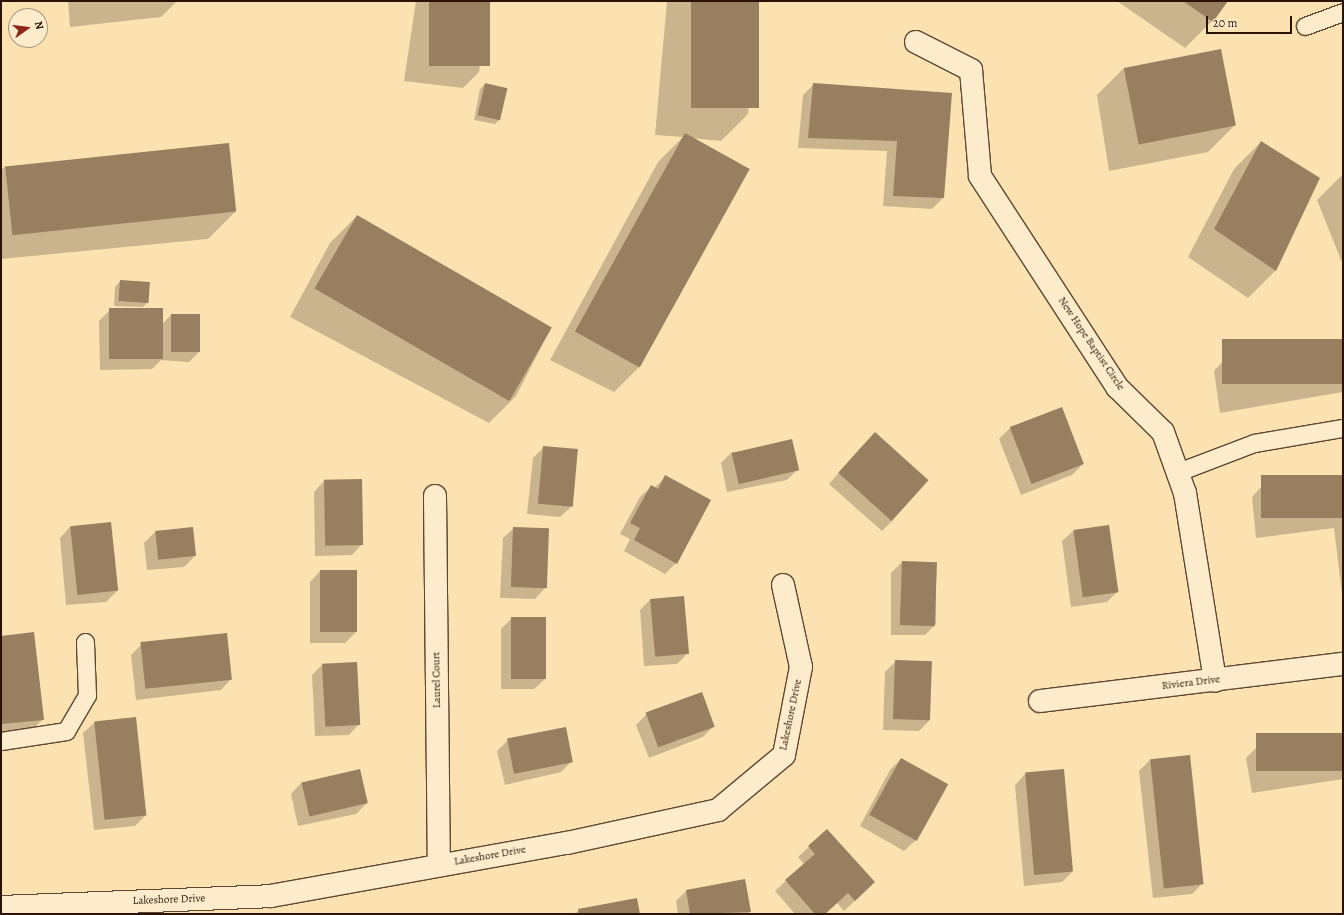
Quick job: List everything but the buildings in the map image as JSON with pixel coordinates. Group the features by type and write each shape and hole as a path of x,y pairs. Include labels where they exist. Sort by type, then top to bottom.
{"street":[{"name":"New Hope Baptist Circle","path":"916,42 972,70 980,176 1117,387 1163,432 1185,493 1215,681"},
{"name":"Laurel Court","path":"435,496 439,865"},
{"name":"Lakeshore Drive","path":"1,906 271,896 567,843 718,810 784,755 801,667 783,585"},
{"name":"Riviera Drive","path":"1040,701 1215,681 1343,664"}],"lane":[{"path":"1305,26 1343,12"},
{"path":"1178,472 1254,442 1343,428"},
{"path":"1,741 66,731 87,695 85,642"}]}
